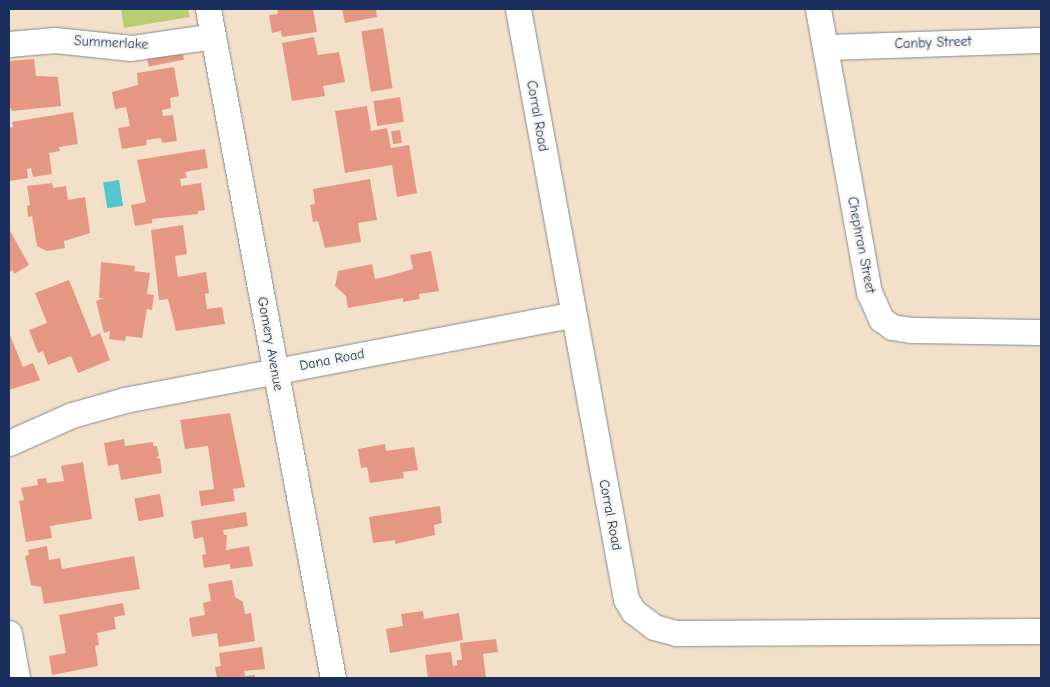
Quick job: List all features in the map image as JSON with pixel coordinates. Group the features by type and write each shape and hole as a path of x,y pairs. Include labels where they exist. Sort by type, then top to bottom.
{"street":[{"name":"Gomery Avenue","path":"208,9 333,678"},
{"name":"Corral Road","path":"518,9 572,315 626,599 642,619 664,631 677,632 1041,631"},
{"name":"Chephran Street","path":"818,9 869,292 881,319 892,327 912,330 1041,332"},
{"name":"Summerlake","path":"9,44 55,40 138,47 214,36"},
{"name":"Canby Street","path":"825,47 1041,40"},
{"name":"Dana Road","path":"9,443 72,415 125,400 572,315"},
{"path":"9,634 16,678"}],"green space":[{"path":"121,9 188,9 190,17 124,28"}],"water":[{"path":"119,180 123,206 107,208 103,183"}],"building":[{"path":"277,9 313,9 317,32 282,37 281,31 272,33 269,15 278,14"},
{"path":"342,9 376,9 377,17 345,23"},
{"path":"383,28 393,88 371,92 361,31"},
{"path":"314,37 318,55 339,52 345,82 323,86 325,96 292,101 282,43"},
{"path":"181,44 184,60 149,67 146,51"},
{"path":"34,59 36,76 58,77 61,106 12,111 9,105 9,61"},
{"path":"174,67 179,96 170,98 171,108 162,110 163,116 173,115 177,141 162,143 161,138 146,140 147,145 122,149 118,128 130,126 126,107 115,109 112,92 138,85 137,73"},
{"path":"400,97 404,122 377,126 373,101"},
{"path":"367,106 371,131 387,128 391,148 409,145 417,193 397,197 392,165 345,173 335,111"},
{"path":"73,112 78,144 59,147 60,151 49,153 52,174 33,177 31,168 27,169 28,178 9,181 9,128 13,127 12,122"},
{"path":"400,130 402,143 393,144 391,131"},
{"path":"205,149 208,168 185,172 187,178 180,179 181,186 201,183 205,210 198,211 198,214 152,219 152,223 135,226 131,205 146,202 137,160"},
{"path":"370,179 377,220 358,223 361,242 325,248 318,221 313,222 310,205 315,204 313,189"},
{"path":"52,183 53,188 66,186 68,200 85,197 90,233 64,241 65,248 47,251 37,246 32,216 28,217 27,206 30,205 27,186"},
{"path":"183,225 187,254 175,256 178,277 206,272 209,293 205,294 207,309 222,307 225,324 176,331 168,299 159,300 151,230"},
{"path":"9,229 29,265 14,274 13,270 9,272"},
{"path":"431,251 439,291 419,294 420,299 403,302 403,298 348,308 346,296 335,286 338,271 372,264 375,279 389,276 413,269 410,255"},
{"path":"101,262 135,266 134,271 150,273 147,294 154,295 152,310 147,309 142,338 126,336 125,341 109,339 110,331 104,333 96,301 104,298 99,298"},
{"path":"69,280 92,337 100,333 110,360 78,373 71,356 48,365 43,351 38,353 29,330 47,323 35,293"},
{"path":"9,333 23,367 33,363 40,380 9,390"},
{"path":"230,413 245,487 233,489 235,501 201,506 199,491 214,489 208,446 185,449 180,420"},
{"path":"124,439 125,446 153,442 153,446 157,446 159,456 156,457 160,459 162,473 121,480 118,464 108,466 104,443"},
{"path":"385,444 386,451 414,447 418,470 403,472 404,478 370,483 367,467 361,468 358,449"},
{"path":"83,462 92,519 50,526 52,538 26,542 19,501 24,500 21,488 38,485 37,479 46,478 47,483 64,481 61,466"},
{"path":"160,494 164,517 138,521 134,499"},
{"path":"440,506 442,523 434,525 435,535 395,544 395,540 373,543 369,517"},
{"path":"246,512 248,526 223,530 224,535 227,535 226,550 249,546 253,566 230,569 230,564 204,568 202,555 206,554 203,537 194,539 191,521"},
{"path":"47,546 49,560 60,558 62,569 134,556 140,589 44,604 41,587 31,585 25,556 29,555 28,550"},
{"path":"232,580 235,597 243,602 245,614 251,613 255,641 219,647 217,633 192,637 189,618 205,615 203,603 211,601 208,584"},
{"path":"123,603 125,615 114,617 116,629 97,633 99,645 95,646 98,666 52,675 49,656 66,653 59,615"},
{"path":"423,611 424,619 459,613 463,640 390,653 386,629 403,626 401,614"},
{"path":"496,639 498,652 483,654 486,678 428,678 425,655 451,652 453,666 457,665 457,660 462,660 460,643"},
{"path":"262,647 265,669 244,671 245,676 255,675 255,678 217,678 215,667 221,666 219,653"}]}
